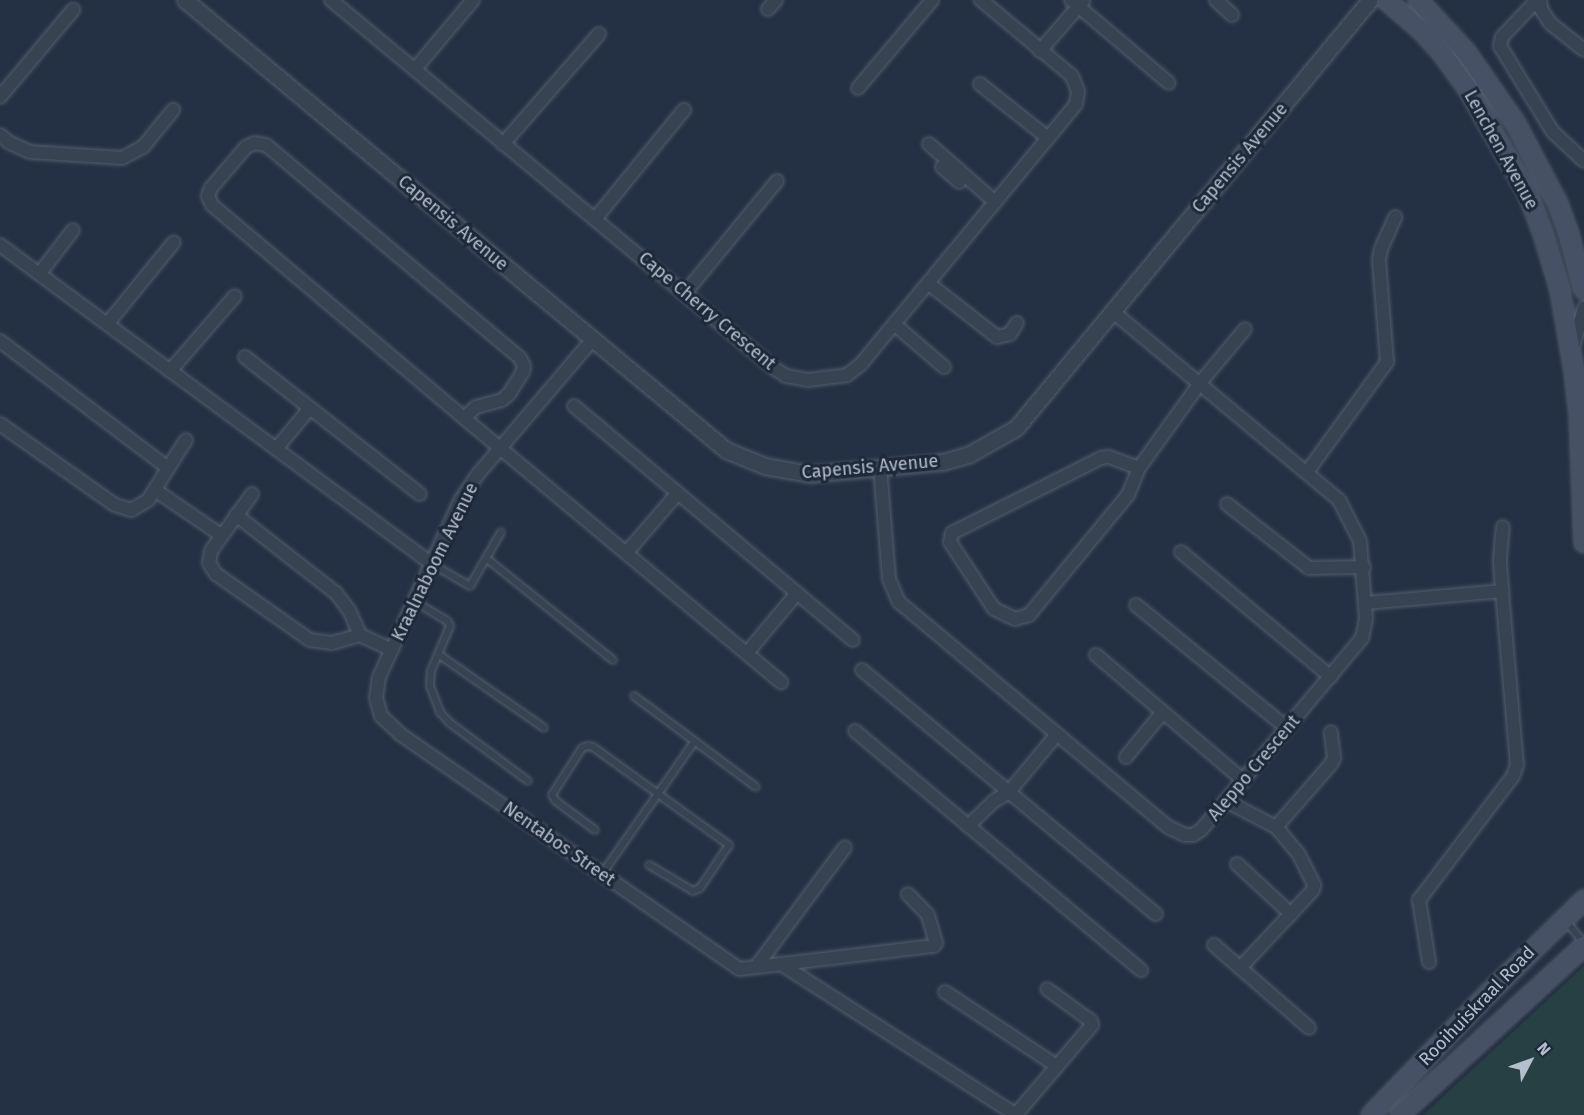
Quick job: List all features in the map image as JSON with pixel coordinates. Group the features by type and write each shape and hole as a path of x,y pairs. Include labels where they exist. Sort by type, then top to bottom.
{"main road":[{"name":"Lenchen Avenue","path":"1386,0 1428,38 1470,92 1528,194 1544,233 1560,290 1571,354 1578,414 1584,543"},
{"name":"Lenchen Avenue","path":"1418,0 1466,52 1516,124 1558,204 1584,290"},
{"name":"Rooihuiskraal Road","path":"1371,1115 1563,918 1584,900"},
{"name":"Rooihuiskraal Road","path":"1400,1115 1584,945"}],"street":[{"name":"Capensis Avenue","path":"184,0 726,450 738,457 795,473 943,462 968,454 1011,432 1370,0"},
{"name":"Cape Cherry Crescent","path":"331,0 775,369 800,380 847,375 861,364 1077,104 1078,91 1071,76 981,0"},
{"path":"415,69 473,0"},
{"path":"858,88 932,0"},
{"path":"1216,0 1232,15"},
{"path":"1584,50 1550,22 1538,0 1502,37 1500,46 1553,132 1584,161"},
{"path":"1040,51 1077,2 1168,83"},
{"path":"0,97 73,10"},
{"path":"502,144 599,34"},
{"path":"980,84 1048,138"},
{"path":"0,135 10,143 30,152 122,158 143,147 173,110"},
{"path":"595,219 684,110"},
{"path":"464,418 476,407 502,400 509,394 523,372 524,366 520,358 266,145 255,142 246,147 211,188 208,196 212,205 464,418 781,682"},
{"path":"929,144 993,205"},
{"path":"942,167 993,205"},
{"path":"685,293 777,182"},
{"path":"1307,472 1388,362 1379,260 1381,249 1395,217"},
{"path":"40,273 73,230"},
{"path":"108,323 174,242"},
{"path":"0,245 432,564"},
{"path":"928,283 997,337 1010,334 1017,323"},
{"path":"1560,290 1583,314 1571,354"},
{"path":"170,371 235,296"},
{"name":"Aleppo Crescent","path":"880,467 889,579 899,602 1179,833 1193,835 1201,830 1362,638 1365,631 1366,603 1364,567 1358,536 1340,500 1113,312"},
{"path":"894,324 944,367"},
{"path":"1139,468 1101,458 952,533 950,542 990,606 1006,615 1022,618 1029,615 1128,495 1139,468 1200,383 1245,329"},
{"name":"Kraalnaboom Avenue","path":"381,716 376,690 392,650 465,493 593,339"},
{"path":"0,341 168,468"},
{"path":"245,357 420,494"},
{"path":"574,406 853,640"},
{"path":"276,449 310,408"},
{"path":"0,424 121,508 136,508 148,500 186,440"},
{"path":"155,490 221,536"},
{"path":"627,552 678,493"},
{"path":"252,494 208,557 212,569 222,580 310,640 332,643 360,635 392,650"},
{"path":"1227,504 1309,568 1364,567"},
{"path":"236,515 336,593 349,610 360,635"},
{"path":"1428,962 1419,900 1513,776 1517,765 1500,559 1503,527"},
{"path":"1181,552 1331,677"},
{"path":"1366,603 1502,591"},
{"path":"747,653 797,593"},
{"path":"1136,605 1287,728"},
{"path":"1096,655 1244,781"},
{"path":"862,670 1156,914"},
{"path":"1126,757 1163,712"},
{"name":"Nentabos Street","path":"381,716 400,734 740,969 756,967"},
{"path":"855,731 1141,970"},
{"path":"1276,827 1331,764 1334,758 1331,732"},
{"path":"968,826 994,801 1009,792 1057,734"},
{"path":"1226,801 1276,827 1298,853 1314,885 1291,914 1240,968"},
{"path":"756,967 845,848"},
{"path":"1237,864 1291,914"},
{"path":"756,967 934,946 936,943 928,915 908,894"},
{"path":"1214,945 1309,1028"},
{"path":"781,964 1013,1113 1018,1112 1092,1023 1047,989"},
{"path":"945,992 1057,1066"}],"lane":[{"path":"432,564 469,586 501,532"},
{"path":"486,558 613,660"},
{"path":"414,602 449,623 450,628 431,671 430,686 440,712 450,723 528,781"},
{"path":"438,654 544,728"},
{"path":"634,696 756,787"},
{"path":"602,874 694,741"},
{"path":"595,830 556,801 552,795 582,748 593,747 726,840 729,847 700,888 693,891 649,865"},
{"path":"1563,918 1584,945"}],"green space":[{"path":"1584,966 1584,1115 1423,1115"}]}
